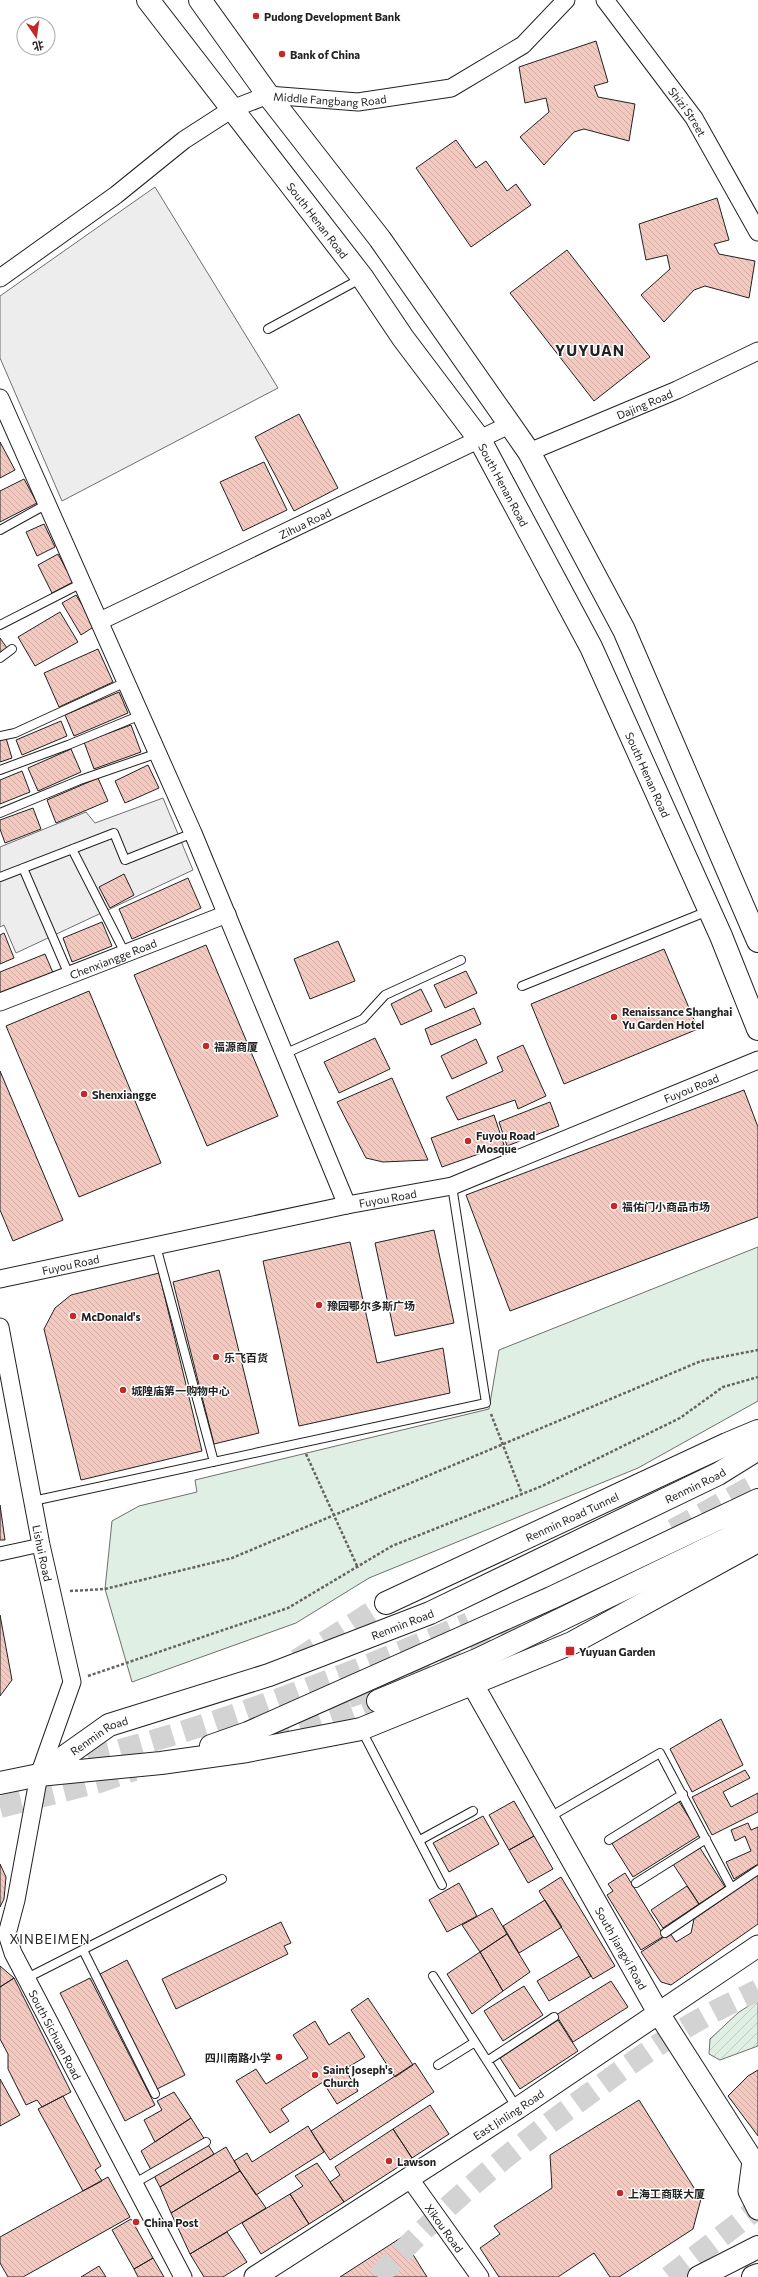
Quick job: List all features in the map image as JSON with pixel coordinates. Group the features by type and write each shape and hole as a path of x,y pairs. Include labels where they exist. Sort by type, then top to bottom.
{"main road":[{"name":"South Henan Road","path":"148,0 362,277 403,338 480,440 591,647 709,910 758,1029"},
{"path":"200,0 268,95 380,239 511,424 529,452 624,630 758,941"},
{"name":"Renmin Road Tunnel","path":"386,1603 727,1444 758,1431"},
{"name":"Renmin Road","path":"39,1775 109,1724 269,1675 430,1613 718,1474 758,1450"},
{"name":"Renmin Road","path":"161,1763 248,1733 551,1598 758,1500"},
{"path":"378,1701 479,1659 727,1539 758,1520"},
{"name":"Renmin Road","path":"0,1783 39,1775 161,1763 247,1751 361,1729 473,1685 572,1643 758,1541"},
{"path":"699,2277 758,2247"},
{"path":"753,2277 758,2276"}],"street":[{"name":"Middle Fangbang Road","path":"0,278 116,194 184,140 232,108 268,95 358,102 451,88 522,45 566,0"},
{"name":"Shizi Street","path":"605,0 694,118 758,232"},
{"name":"Dajing Road","path":"529,452 676,390 758,351"},
{"path":"0,398 193,833 347,1205"},
{"name":"Zihua Road","path":"100,622 511,424"},
{"name":"Chenxiangge Road","path":"0,1002 227,914"},
{"name":"Fuyou Road","path":"0,1279 347,1205 452,1186 758,1060"},
{"name":"Lishui Road","path":"0,1327 41,1545 72,1682"},
{"path":"0,1554 41,1545"},
{"path":"39,1775 72,1682"},
{"name":"South Jiangxi Road","path":"473,1685 659,2014 753,2161 749,2191 758,2209"},
{"name":"South Sichuan Road","path":"39,1775 16,1900 3,1937 27,1978 183,2277"},
{"name":"East Jinling Road","path":"256,2277 518,2108 758,1946"},
{"name":"Xikou Road","path":"410,2179 480,2277"}],"lane":[{"path":"268,329 362,277"},
{"path":"0,530 48,504"},
{"path":"0,625 82,583"},
{"path":"0,658 12,649"},
{"path":"0,736 15,733 126,682"},
{"path":"0,770 68,745 141,715"},
{"path":"0,813 80,780 158,753"},
{"path":"0,877 114,833 125,860 193,833"},
{"path":"72,849 124,954"},
{"path":"23,868 69,975"},
{"path":"522,986 709,910"},
{"path":"284,1054 363,1019 385,995 461,960"},
{"path":"33,1501 486,1403 452,1186"},
{"path":"156,1246 214,1462"},
{"path":"361,1729 442,1884"},
{"path":"547,1818 660,1753 731,1887"},
{"path":"608,1840 683,1794"},
{"path":"420,1840 473,1811"},
{"path":"636,1882 706,1839"},
{"path":"665,1933 758,1870"},
{"path":"27,1978 222,1879"},
{"path":"83,1950 155,2094"},
{"path":"433,1976 518,2108"},
{"path":"487,2061 554,2017"},
{"path":"438,2065 475,2042"},
{"path":"134,2183 206,2142"}],"path":[{"path":"51,1591 105,1590 232,1558 701,1361 758,1350"},
{"path":"72,1682 288,1608 358,1568 392,1546 522,1494 680,1418 723,1387 758,1377"},
{"path":"486,1401 522,1494"},
{"path":"300,1443 332,1516 358,1568"}],"green space":[{"path":"758,1247 758,1401 638,1468 369,1578 296,1623 132,1682 105,1589 112,1521 139,1506 197,1492 195,1480 489,1409 499,1350"},
{"path":"758,2000 758,2046 720,2060 709,2054 710,2039 739,2012"}],"shaded area":[{"path":"155,187 278,388 62,501 0,358 0,296"},
{"path":"163,798 193,870 16,953 4,925 0,927 0,847 86,812 95,823"}],"building":[{"path":"596,41 608,82 594,86 598,97 635,104 629,141 584,129 574,132 544,165 520,137 549,112 546,98 525,103 519,67"},
{"path":"456,140 476,168 486,161 507,191 516,184 531,205 471,247 416,168"},
{"path":"717,198 729,240 714,244 719,254 755,261 749,298 705,286 694,290 664,322 641,295 670,269 667,255 646,260 639,224"},
{"path":"567,250 650,357 594,401 510,293"},
{"path":"299,414 338,488 294,511 255,437"},
{"path":"0,442 15,470 0,478"},
{"path":"264,462 287,510 243,531 220,482"},
{"path":"24,479 37,503 0,522 0,491"},
{"path":"44,524 55,547 37,556 26,532"},
{"path":"58,554 73,582 52,593 38,565"},
{"path":"76,595 95,626 81,635 62,603"},
{"path":"60,612 78,642 35,666 18,637"},
{"path":"0,638 7,648 0,653"},
{"path":"98,649 113,682 59,707 44,673"},
{"path":"119,692 128,713 74,736 65,715"},
{"path":"61,721 67,736 22,755 16,740"},
{"path":"131,725 141,752 94,769 84,742"},
{"path":"6,738 12,758 0,762 0,740"},
{"path":"71,749 81,772 38,791 28,768"},
{"path":"148,765 159,788 125,803 115,781"},
{"path":"22,771 30,792 0,804 0,780"},
{"path":"98,778 108,801 56,823 47,800"},
{"path":"33,808 41,829 5,843 0,829 0,820"},
{"path":"124,874 134,895 110,908 99,887"},
{"path":"188,878 201,908 132,939 119,909"},
{"path":"102,922 112,946 72,962 63,938"},
{"path":"4,933 14,958 0,964 0,935"},
{"path":"338,941 355,981 310,999 294,959"},
{"name":"福源商厦","path":"206,945 278,1116 207,1146 134,975"},
{"name":"Renaissance Shanghai Yu Garden Hotel","path":"664,949 698,1029 564,1084 531,1004"},
{"path":"45,954 54,975 0,997 0,972"},
{"path":"466,971 477,993 445,1008 434,985"},
{"path":"421,989 432,1011 401,1025 391,1004"},
{"name":"Shenxiangge","path":"89,991 161,1163 79,1197 6,1026"},
{"path":"474,1008 481,1024 431,1045 425,1029"},
{"path":"375,1038 390,1069 339,1093 324,1062"},
{"path":"476,1039 487,1063 452,1079 441,1056"},
{"path":"523,1045 546,1096 518,1109 515,1100 458,1120 446,1097 503,1071 497,1057"},
{"path":"0,1071 63,1220 13,1241 0,1210"},
{"path":"392,1078 428,1160 383,1162 366,1158 337,1102"},
{"name":"福佑门小商品市场","path":"744,1090 758,1127 758,1217 510,1311 466,1195"},
{"path":"550,1102 559,1126 507,1146 499,1122"},
{"name":"Fuyou Road Mosque","path":"494,1115 504,1145 442,1167 431,1138"},
{"path":"434,1230 454,1323 395,1336 375,1243"},
{"name":"豫园鄂尔多斯广场","path":"350,1242 377,1363 443,1348 450,1393 299,1426 263,1261"},
{"name":"乐飞百货","path":"219,1270 259,1433 214,1444 173,1282"},
{"name":"城隍庙第一购物中心","path":"159,1273 202,1451 81,1480 44,1329 55,1308 71,1295"},
{"path":"0,1505 5,1540 0,1540"},
{"path":"0,1615 12,1680 0,1696"},
{"path":"721,1719 743,1765 692,1792 670,1749"},
{"path":"745,1770 750,1778 723,1792 731,1807 758,1793 758,1812 712,1835 692,1797"},
{"path":"678,1800 700,1835 633,1877 611,1842"},
{"path":"514,1801 534,1836 509,1850 489,1815"},
{"path":"483,1816 499,1844 449,1872 433,1843"},
{"path":"748,1823 751,1830 758,1827 758,1864 734,1879 726,1862 751,1851 745,1836 735,1841 731,1830"},
{"path":"534,1836 553,1869 528,1883 509,1850"},
{"path":"700,1848 725,1887 699,1904 673,1864"},
{"path":"0,1864 6,1877 4,1899 0,1907"},
{"path":"625,1873 664,1936 641,1950 607,1895 613,1891 608,1884"},
{"path":"758,1875 758,1924 671,1985 661,1982 641,1952 670,1933 676,1942 691,1933 694,1919"},
{"path":"561,1877 615,1966 593,1979 539,1891"},
{"path":"459,1883 477,1916 447,1932 429,1900"},
{"path":"687,1886 699,1904 663,1928 651,1910"},
{"path":"545,1900 562,1927 519,1953 503,1926"},
{"path":"492,1908 507,1934 480,1952 462,1925"},
{"path":"281,1922 291,1943 284,1946 288,1954 176,2009 162,1979"},
{"path":"507,1934 530,1972 503,1991 480,1952"},
{"path":"480,1952 503,1991 472,2014 447,1974"},
{"path":"579,1956 591,1976 549,2001 537,1981"},
{"path":"127,1960 185,2075 157,2089 100,1974"},
{"path":"0,1966 14,1978 0,1987"},
{"path":"14,1978 71,2092 42,2107 37,2100 26,2105 8,2069 8,2054 0,2039 0,1987"},
{"path":"90,1978 155,2105 125,2121 60,1993"},
{"path":"611,1981 628,2007 573,2042 556,2015"},
{"path":"524,1986 543,2015 503,2041 484,2011"},
{"path":"368,1998 413,2065 395,2077 351,2010"},
{"path":"558,2020 578,2051 520,2089 500,2058"},
{"name":"Saint Joseph's Church","path":"315,2021 329,2045 349,2032 365,2057 345,2069 358,2091 337,2104 323,2082 281,2109 289,2121 270,2133 236,2081 256,2069 266,2084 308,2058 293,2035"},
{"path":"415,2063 434,2092 330,2160 311,2131"},
{"path":"758,2070 758,2136 728,2096 748,2076"},
{"path":"0,2079 20,2115 0,2126"},
{"path":"174,2092 191,2118 155,2142 144,2120 162,2110 157,2101"},
{"path":"63,2096 101,2166 95,2170 102,2181 83,2191 38,2109"},
{"name":"上海工商联大厦","path":"639,2100 701,2199 693,2229 619,2277 610,2277 594,2253 558,2277 499,2277 480,2248 500,2234 494,2226 552,2188 550,2155"},
{"path":"430,2105 449,2134 412,2158 393,2129"},
{"path":"191,2118 214,2154 160,2187 141,2151"},
{"path":"308,2126 324,2152 256,2195 234,2161 247,2153 252,2162"},
{"path":"393,2129 412,2158 344,2202 330,2182 340,2175 335,2167"},
{"path":"226,2147 240,2171 171,2213 160,2187"},
{"path":"317,2163 344,2202 309,2224 290,2194 303,2186 295,2176"},
{"path":"240,2171 266,2208 190,2254 171,2213"},
{"path":"108,2177 130,2217 23,2277 8,2277 0,2263 0,2237"},
{"path":"290,2194 309,2224 261,2254 242,2223"},
{"path":"131,2219 153,2258 134,2269 112,2230"},
{"path":"227,2232 247,2262 223,2277 204,2277 190,2254"},
{"path":"402,2237 427,2277 340,2277"},
{"path":"153,2258 164,2277 138,2277 134,2269"},
{"path":"99,2266 106,2277 81,2277"}],"tunnel":[{"path":"673,1530 758,1483"},
{"path":"348,1697 403,1679 626,1576"},
{"path":"297,1660 386,1603"},
{"path":"56,1766 161,1738 266,1704 368,1665 469,1623"},
{"path":"269,1739 314,1725 375,1702"},
{"path":"0,1807 99,1782 134,1770"},
{"path":"378,2277 401,2252 449,2206 499,2163 551,2122 624,2068 672,2036 711,2013 758,1990"},
{"path":"669,2277 758,2208"}],"place":[{"name":"Pudong Development Bank","path":"256,16"},
{"name":"Bank of China","path":"282,54"},
{"name":"Renaissance Shanghai Yu Garden Hotel","path":"614,1017"},
{"name":"福源商厦","path":"206,1046"},
{"name":"Shenxiangge","path":"84,1094"},
{"name":"Fuyou Road Mosque","path":"468,1141"},
{"name":"福佑门小商品市场","path":"614,1206"},
{"name":"豫园鄂尔多斯广场","path":"319,1305"},
{"name":"McDonald's","path":"73,1316"},
{"name":"乐飞百货","path":"216,1357"},
{"name":"城隍庙第一购物中心","path":"123,1390"},
{"name":"Yuyuan Garden","path":"570,1651"},
{"name":"四川南路小学","path":"279,2057"},
{"name":"Saint Joseph's Church","path":"315,2075"},
{"name":"Lawson","path":"389,2161"},
{"name":"上海工商联大厦","path":"620,2193"},
{"name":"China Post","path":"136,2222"}],"district":[{"name":"YUYUAN","path":"590,350"},
{"name":"XINBEIMEN","path":"50,1939"}]}
